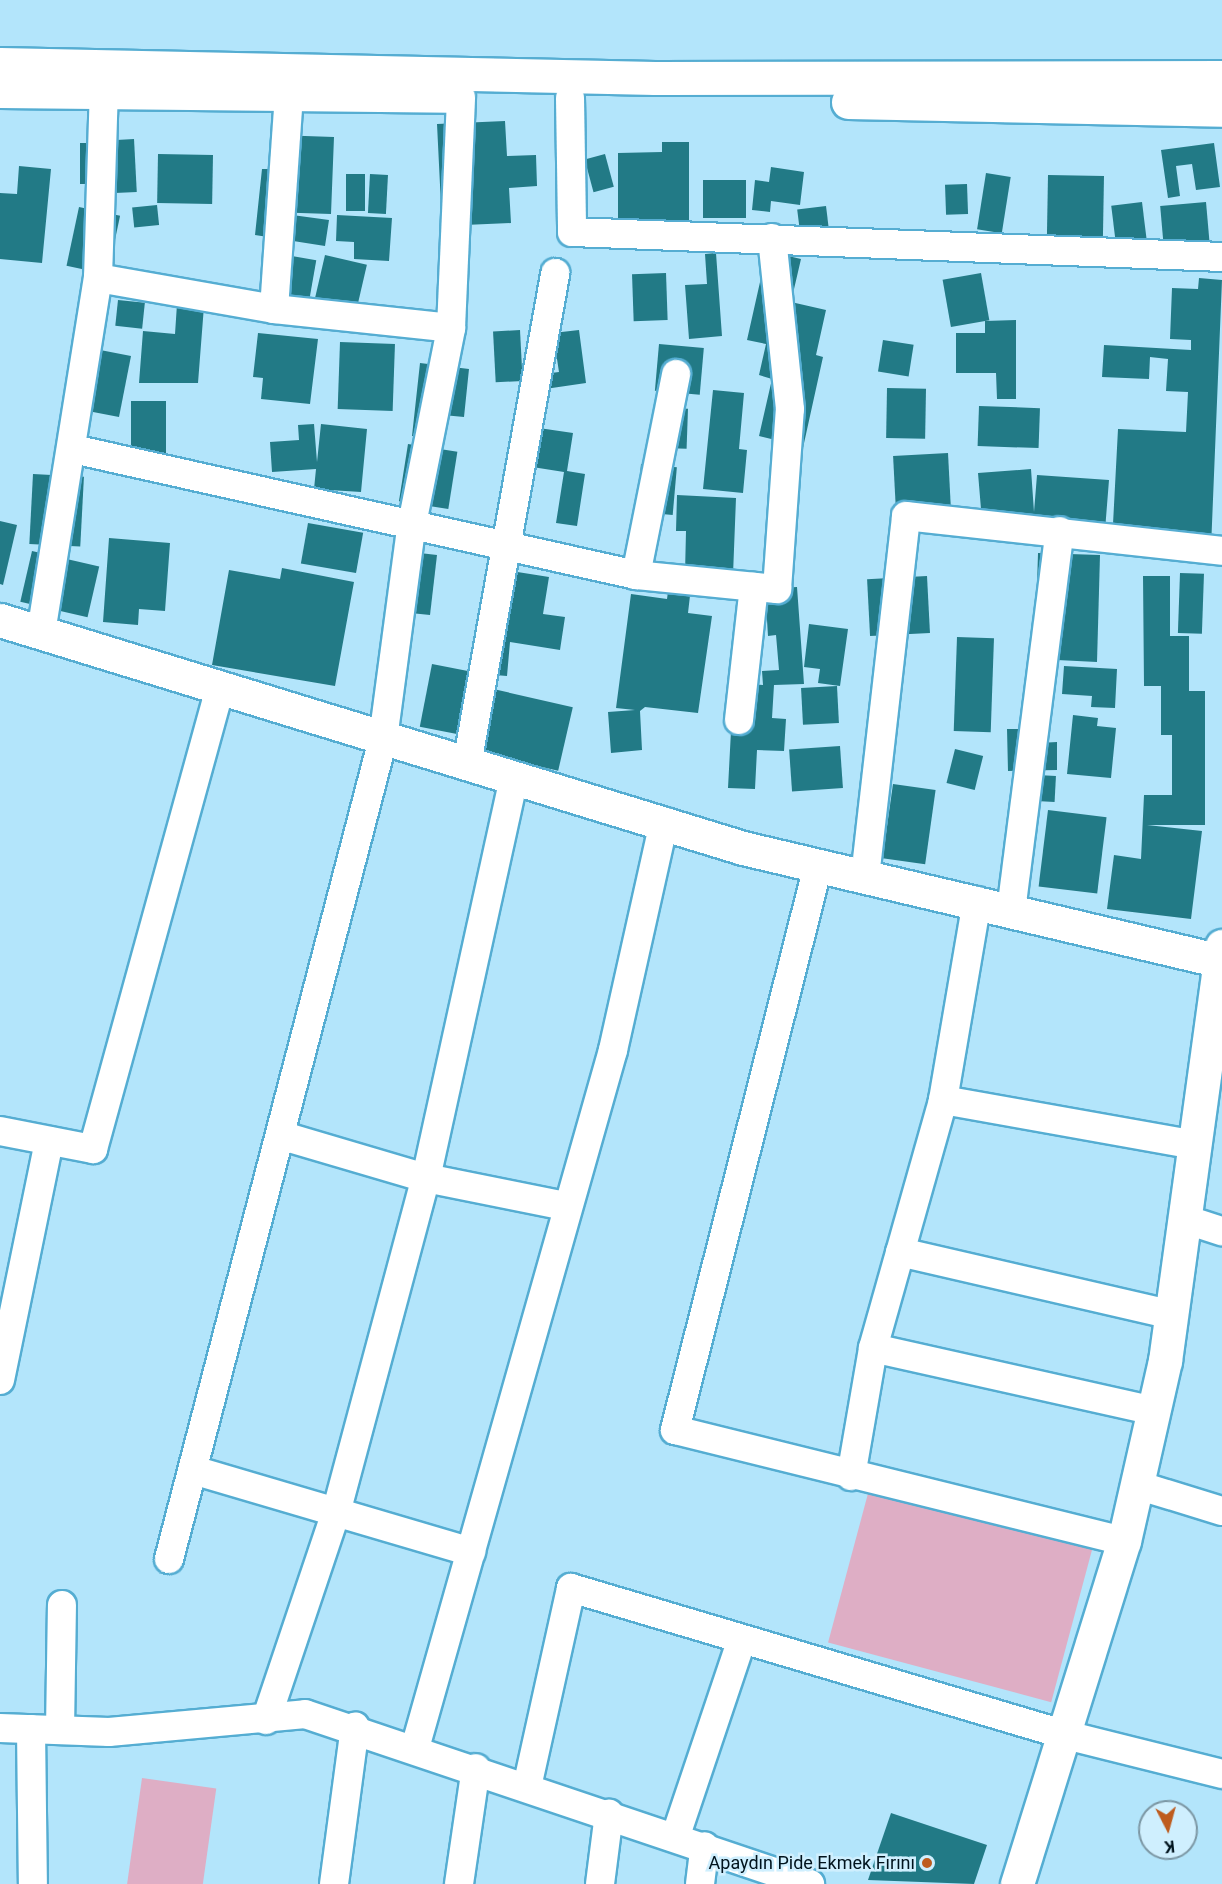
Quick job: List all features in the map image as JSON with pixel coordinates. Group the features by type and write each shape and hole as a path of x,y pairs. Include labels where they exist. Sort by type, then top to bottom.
{"main road":[{"path":"0,64 655,78 1222,77"},
{"path":"0,91 570,98 1222,110"},
{"path":"0,620 383,739 818,866 977,901 1011,911 1221,955 1173,1315 1154,1411 1124,1541 1066,1735 1017,1884"}],"street":[{"path":"42,633 73,449 98,278 104,92"},
{"path":"274,309 289,94"},
{"path":"169,1559 283,1136 383,739 411,529 451,328 461,97"},
{"path":"570,98 572,232 1222,257"},
{"path":"73,449 411,529 636,575 777,589 790,409 772,238"},
{"path":"467,764 555,273"},
{"path":"98,278 274,309 451,328"},
{"path":"636,575 676,374"},
{"path":"865,877 906,516 1060,531 1222,551"},
{"path":"1011,911 1060,531"},
{"path":"739,720 754,587"},
{"path":"0,1131 93,1149 220,688"},
{"path":"266,1720 337,1509 426,1178 514,778"},
{"path":"415,1748 565,1206 613,1050 664,822"},
{"path":"818,866 675,1430 851,1476 1124,1541"},
{"path":"851,1476 873,1348 943,1100 977,901"},
{"path":"943,1100 1195,1145"},
{"path":"283,1136 426,1178 565,1206"},
{"path":"0,1380 49,1141"},
{"path":"1184,1219 1222,1231"},
{"path":"900,1252 1173,1315"},
{"path":"873,1348 1154,1411"},
{"path":"193,1470 337,1509 471,1552"},
{"path":"1137,1485 1222,1511"},
{"path":"527,1787 571,1588 741,1642 1066,1735 1222,1774"},
{"path":"60,1730 63,1605"},
{"path":"676,1835 741,1642"},
{"path":"0,1728 60,1730 266,1720 305,1714 355,1726 527,1787 676,1835 810,1884"},
{"path":"334,1884 355,1726"},
{"path":"31,1729 33,1884"},
{"path":"459,1884 476,1768"},
{"path":"600,1884 609,1814"},
{"path":"700,1884 705,1846"}],"shaded area":[{"path":"870,1486 1093,1546 1051,1702 828,1642"},
{"path":"142,1778 216,1788 203,1884 127,1884"}],"building":[{"path":"505,121 507,156 536,155 537,186 509,188 511,223 442,226 437,124"},
{"path":"276,135 334,137 331,214 270,212 329,220 325,246 255,235 262,169 275,169"},
{"path":"134,139 137,192 115,193 112,140"},
{"path":"662,142 689,142 689,224 618,219 618,153 662,152"},
{"path":"80,143 107,143 107,184 80,184"},
{"path":"1214,143 1220,187 1196,190 1192,164 1176,166 1180,196 1168,198 1161,150"},
{"path":"158,154 213,155 212,204 157,203"},
{"path":"605,154 614,187 594,192 585,159"},
{"path":"19,166 51,169 42,263 0,259 0,193 17,194"},
{"path":"771,167 804,172 800,205 771,201 770,212 752,210 755,180 769,182"},
{"path":"986,173 1011,177 1002,233 977,229"},
{"path":"346,174 365,174 365,211 346,211"},
{"path":"370,174 388,175 386,214 368,213"},
{"path":"1048,175 1104,176 1103,254 1047,253"},
{"path":"703,180 746,180 746,218 703,218"},
{"path":"967,184 968,214 946,215 945,185"},
{"path":"1142,202 1147,240 1116,243 1111,206"},
{"path":"1206,202 1210,246 1164,250 1160,206"},
{"path":"157,205 159,225 134,228 132,208"},
{"path":"826,206 830,238 801,241 797,210"},
{"path":"79,207 120,216 108,274 67,266"},
{"path":"337,215 392,218 389,261 354,259 354,242 336,241"},
{"path":"767,251 801,259 791,302 826,310 816,355 823,357 797,475 792,444 759,436 772,379 759,375 766,344 747,340"},
{"path":"269,252 316,260 308,305 261,296"},
{"path":"716,253 722,336 689,339 685,285 707,284 705,254"},
{"path":"325,255 367,265 357,309 315,300"},
{"path":"666,273 668,320 634,321 632,274"},
{"path":"981,273 989,320 951,327 943,280"},
{"path":"1199,278 1222,280 1211,548 1112,543 1118,429 1186,432 1188,392 1166,391 1168,359 1150,357 1149,379 1102,377 1104,345 1191,350 1191,340 1170,339 1172,288 1198,289"},
{"path":"118,300 145,303 142,329 115,326"},
{"path":"177,304 204,306 198,383 139,383 143,331 175,334"},
{"path":"1016,320 1016,399 997,399 996,373 956,373 956,333 985,333 985,321"},
{"path":"520,330 523,381 496,382 493,331"},
{"path":"579,330 586,383 545,389 543,374 559,372 553,333"},
{"path":"258,333 318,339 310,404 261,399 263,378 253,377"},
{"path":"883,340 914,345 909,376 878,372"},
{"path":"340,342 395,344 393,411 338,409"},
{"path":"659,344 704,348 700,395 655,391"},
{"path":"95,349 131,356 119,417 62,406 72,359"},
{"path":"420,363 469,369 464,417 443,415 440,439 412,436"},
{"path":"887,388 926,389 925,439 886,438"},
{"path":"713,390 744,393 739,449 747,450 743,493 703,489"},
{"path":"131,401 166,401 166,465 131,465"},
{"path":"979,406 1040,408 1039,448 978,446"},
{"path":"665,408 688,409 687,449 664,448"},
{"path":"314,424 317,462 321,424 367,429 361,492 314,489 316,469 272,472 270,442 299,440 298,425"},
{"path":"532,427 573,433 567,471 585,474 577,526 556,523 564,472 526,466"},
{"path":"408,444 457,452 448,509 399,501"},
{"path":"948,453 951,507 896,510 893,456"},
{"path":"641,464 677,467 673,515 637,512"},
{"path":"1031,469 1034,512 1037,475 1109,480 1104,543 982,521 978,473"},
{"path":"33,474 84,477 80,547 29,544"},
{"path":"677,495 736,498 733,575 685,573 686,531 676,531"},
{"path":"0,521 17,525 3,585 0,584"},
{"path":"308,523 363,533 356,573 301,563"},
{"path":"109,538 170,543 165,611 139,609 138,625 103,622"},
{"path":"32,551 99,567 88,617 20,602"},
{"path":"411,552 437,555 430,615 391,611"},
{"path":"1038,553 1100,555 1097,662 1057,660 1035,652"},
{"path":"282,568 354,582 335,686 212,665 229,570 280,579"},
{"path":"499,569 549,577 543,614 565,617 560,650 510,642 507,676 483,674 486,640 504,641 488,638"},
{"path":"778,571 779,588 797,587 804,684 774,685 772,718 786,719 784,751 757,750 755,789 728,788 732,712 750,684 763,685 762,671 779,670 776,635 768,636 764,572"},
{"path":"1180,573 1204,574 1202,634 1178,633"},
{"path":"927,576 930,633 870,636 867,579"},
{"path":"1143,576 1170,576 1170,636 1189,636 1189,691 1205,691 1205,825 1147,825 1202,831 1191,919 1107,909 1114,855 1141,859 1144,795 1172,795 1172,735 1161,735 1161,686 1144,686"},
{"path":"669,584 691,587 688,613 712,616 698,713 645,707 640,711 642,750 611,753 608,712 635,710 616,708 631,594 667,599"},
{"path":"809,624 848,629 840,686 818,683 820,669 804,667"},
{"path":"957,637 994,638 991,732 954,731"},
{"path":"432,664 474,672 462,735 420,727"},
{"path":"1064,666 1117,669 1115,708 1091,707 1092,696 1062,694"},
{"path":"837,686 839,723 803,725 801,688"},
{"path":"489,688 573,707 558,771 474,751"},
{"path":"1073,715 1098,718 1097,726 1116,728 1111,778 1067,774"},
{"path":"1007,729 1039,729 1039,743 1057,742 1057,770 1008,771"},
{"path":"840,746 843,788 792,791 789,750"},
{"path":"955,749 983,756 975,790 947,783"},
{"path":"1019,774 1056,776 1055,802 1018,800"},
{"path":"893,784 936,790 925,864 883,858"},
{"path":"1048,810 1107,817 1097,894 1039,886"},
{"name":"Apaydın Pide Ekmek Fırını","path":"891,1813 987,1845 974,1884 868,1880"}],"place":[{"name":"Apaydın Pide Ekmek Fırını","path":"927,1863"}]}
